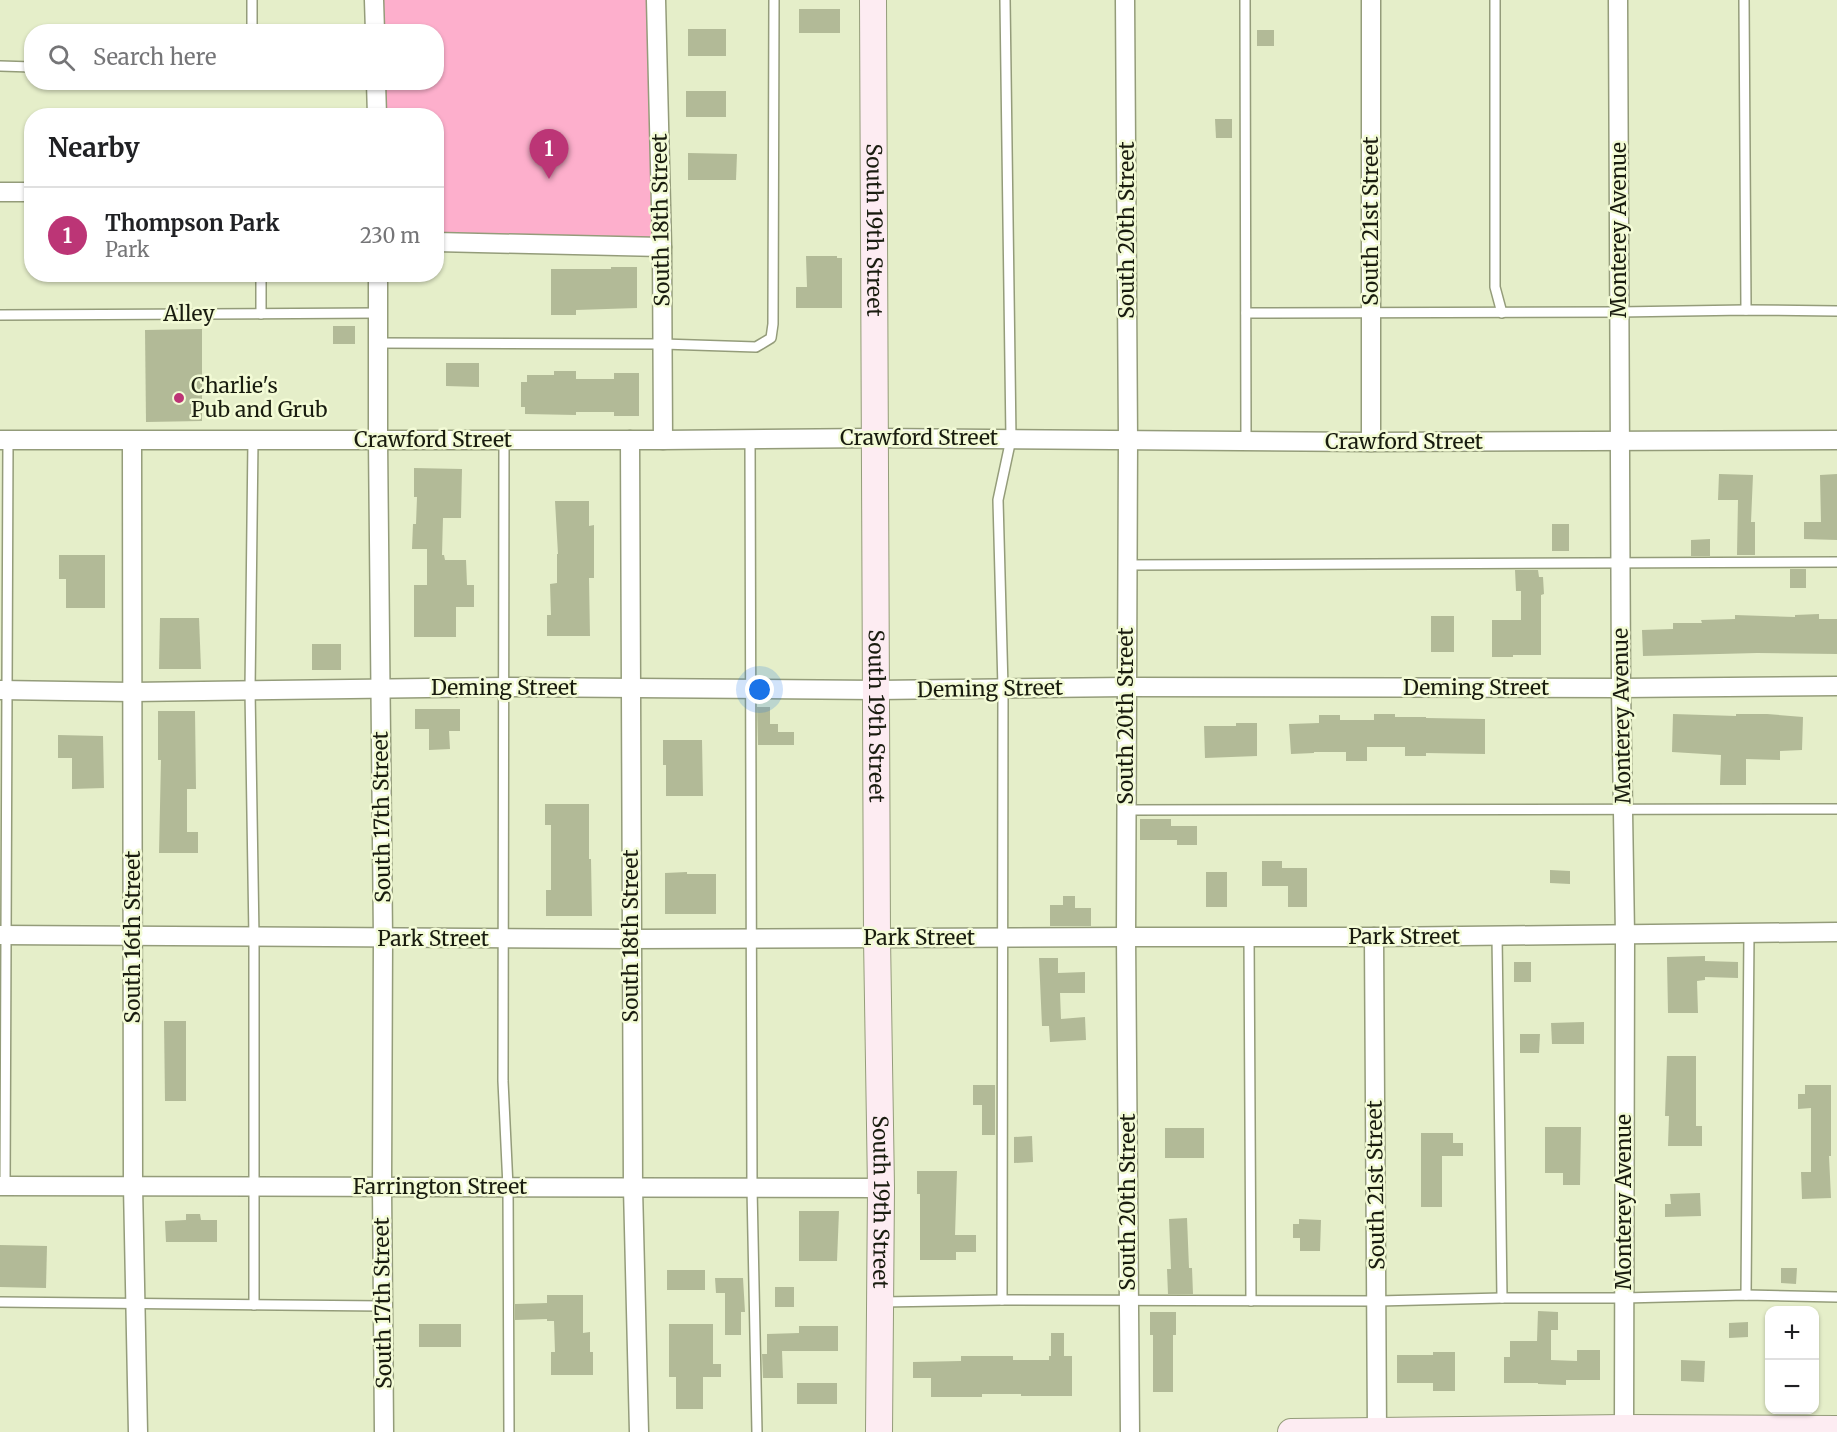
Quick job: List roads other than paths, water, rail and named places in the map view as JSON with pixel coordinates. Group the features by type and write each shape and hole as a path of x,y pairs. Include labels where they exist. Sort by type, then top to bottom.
{"street":[{"path":"374,0 375,24"},
{"name":"South 18th Street","path":"656,0 662,247 663,440"},
{"name":"South 19th Street","path":"873,0 877,938 881,1188 879,1432"},
{"name":"South 20th Street","path":"1125,0 1128,439 1126,937 1130,1432"},
{"name":"South 21st Street","path":"1371,0 1371,442"},
{"name":"Monterey Avenue","path":"1618,0 1620,563 1625,935 1624,1430"},
{"path":"376,90 377,108"},
{"path":"0,192 24,192"},
{"path":"444,242 662,247"},
{"name":"South 17th Street","path":"378,282 384,1432"},
{"name":"Crawford Street","path":"4,440 1011,438 1620,442 1837,440"},
{"name":"South 18th Street","path":"630,440 633,1188 639,1432"},
{"name":"South 16th Street","path":"132,441 133,1186 138,1432"},
{"name":"Deming Street","path":"4,690 132,692 504,687 877,690 1126,687 1837,686"},
{"name":"Park Street","path":"4,935 631,939 1374,937 1837,932"},
{"name":"South 21st Street","path":"1374,937 1377,1431"},
{"name":"Farrington Street","path":"2,1186 881,1188"},
{"path":"1291,1432 1837,1430"}],"lane":[{"path":"252,0 252,24"},
{"path":"378,343 663,344 756,347 771,338 773,324 774,0"},
{"path":"1002,1300 1003,688 998,500 1011,438 1005,0"},
{"path":"1245,0 1246,440"},
{"path":"1495,0 1495,287 1502,313"},
{"path":"1744,0 1746,310"},
{"path":"0,66 24,67"},
{"path":"261,282 261,314"},
{"path":"1246,313 1837,311"},
{"name":"Alley","path":"0,315 378,313"},
{"path":"750,439 752,1188 757,1432"},
{"path":"2,1186 4,440"},
{"path":"253,440 250,690 254,937 254,1305"},
{"path":"504,440 503,1081 508,1187 509,1432"},
{"path":"1127,565 1837,562"},
{"path":"1126,810 1837,809"},
{"path":"1746,1295 1749,933"},
{"path":"1497,936 1502,1298"},
{"path":"1249,937 1251,1301"},
{"path":"880,1302 1378,1301 1746,1295 1837,1297"},
{"path":"0,1302 383,1306"}],"place":[{"name":"Thompson Park","path":"549,179"},
{"name":"Charlie's Pub and Grub","path":"179,398"}]}
